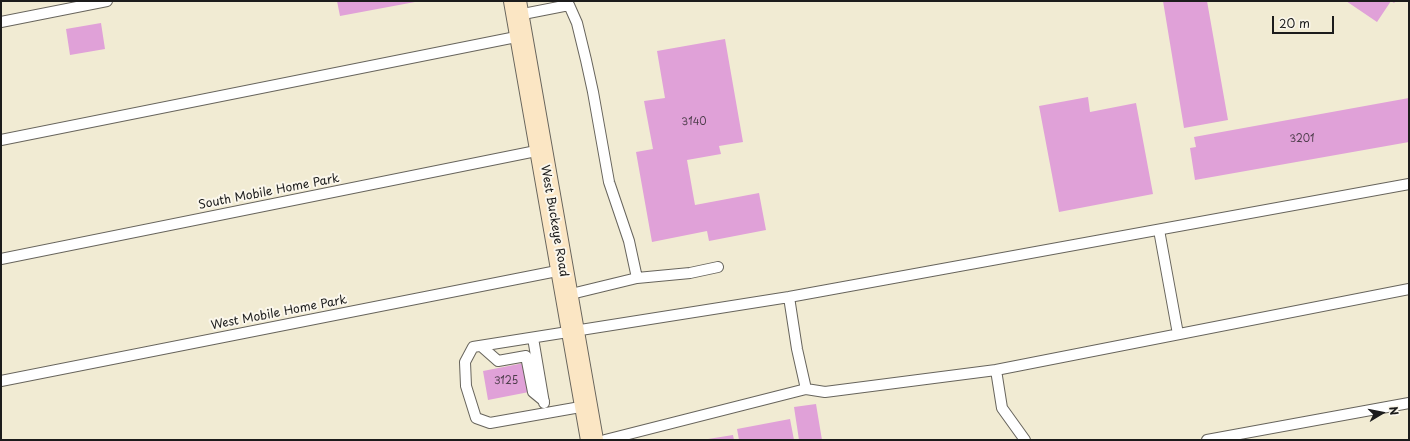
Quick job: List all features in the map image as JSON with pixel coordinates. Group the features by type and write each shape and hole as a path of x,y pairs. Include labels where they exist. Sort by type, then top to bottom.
{"main road":[{"name":"West Buckeye Road","path":"516,8 592,440"}],"lane":[{"path":"1,22 107,1"},
{"path":"516,8 569,5 577,23 593,92 609,182 629,241 637,278"},
{"path":"1,140 521,36"},
{"name":"South Mobile Home Park","path":"1,259 541,150"},
{"path":"586,406 490,423 476,418 466,386 465,362 473,347 789,297 1409,184"},
{"path":"1159,230 1178,334"},
{"path":"567,295 637,278 690,273 718,267"},
{"name":"West Mobile Home Park","path":"1,381 562,270"},
{"path":"605,440 806,389 825,392 996,370 1409,289"},
{"path":"789,297 797,349 806,389"},
{"path":"533,338 546,413"},
{"path":"481,346 498,361 526,356 533,392 544,401"},
{"path":"996,370 1002,408 1025,440"},
{"path":"1206,440 1409,403"}],"building":[{"path":"337,1 414,1 415,2 340,16"},
{"path":"1163,1 1207,1 1228,120 1184,128"},
{"path":"1346,1 1391,1 1377,22"},
{"path":"101,23 105,49 70,55 66,29"},
{"path":"725,39 743,142 719,146 721,154 687,160 695,205 759,193 766,230 709,241 707,231 652,242 636,152 653,149 644,101 665,98 657,51"},
{"path":"1088,97 1090,112 1136,103 1153,194 1059,212 1039,106"},
{"path":"1409,98 1409,142 1195,180 1190,148 1196,147 1194,137"},
{"path":"524,363 529,392 488,400 483,371"},
{"path":"816,404 822,440 799,440 794,407"},
{"path":"790,419 794,440 739,440 737,429"},
{"path":"733,435 734,440 708,440 708,439"}]}
